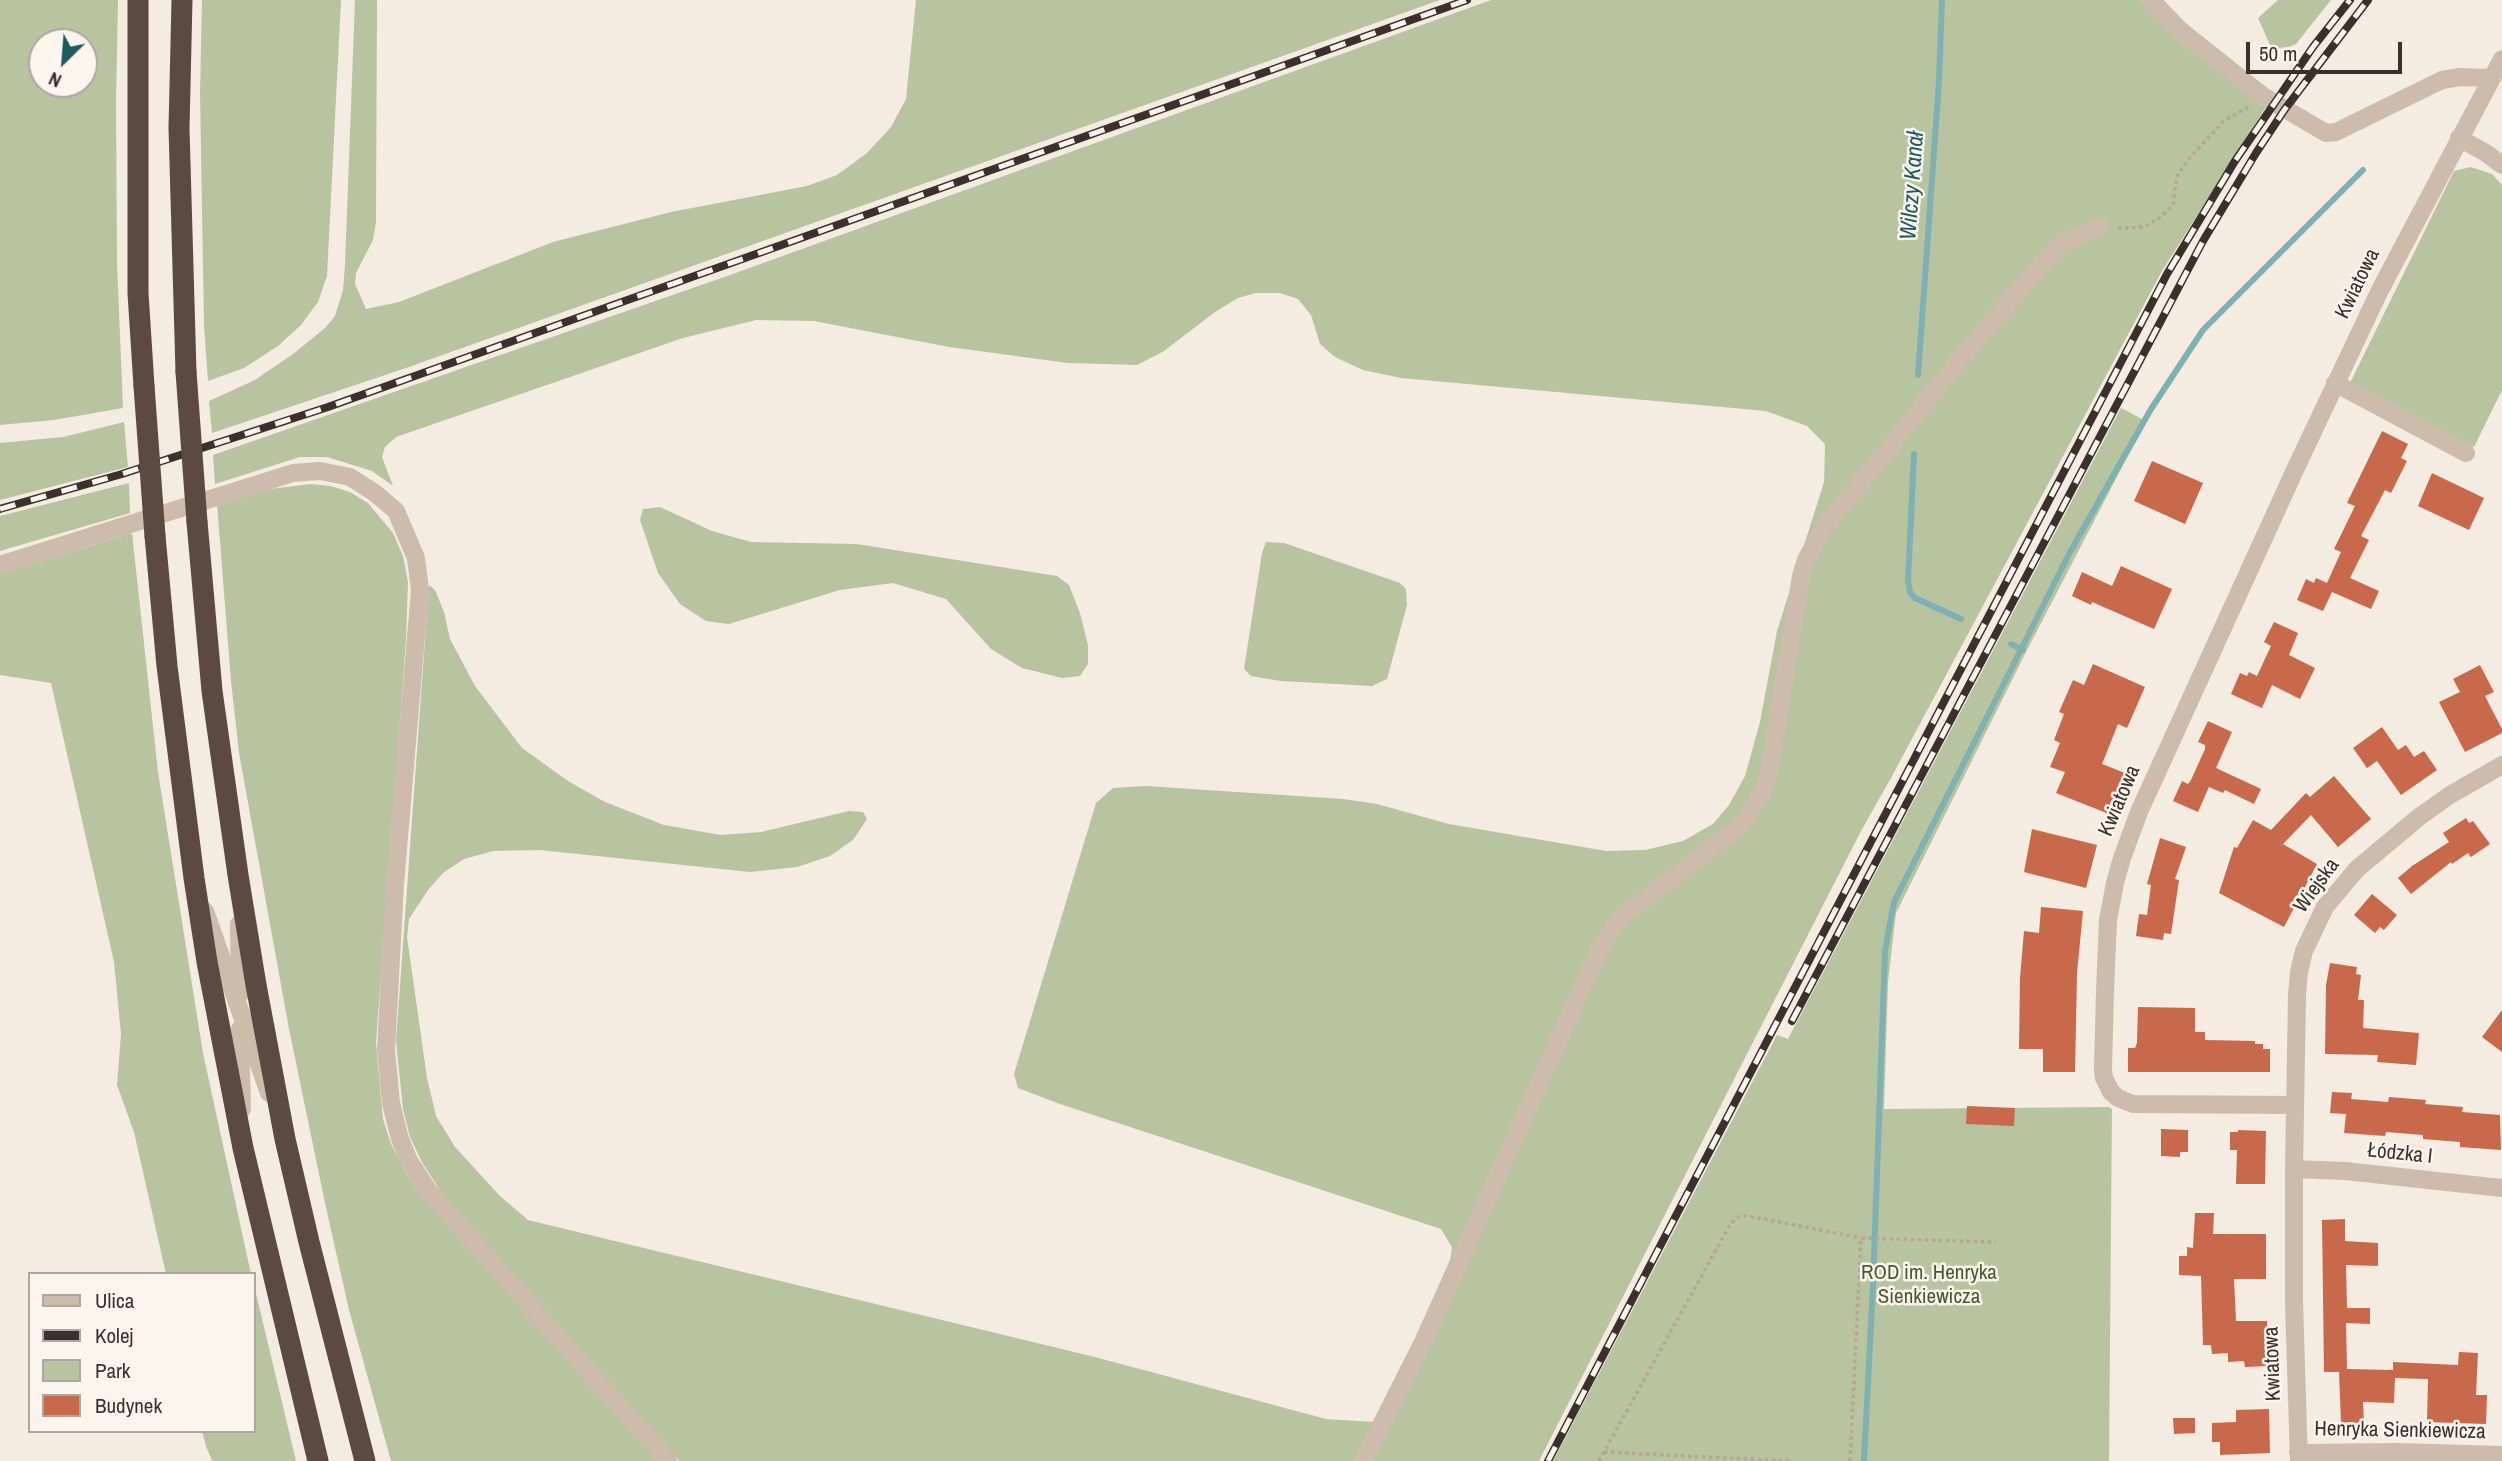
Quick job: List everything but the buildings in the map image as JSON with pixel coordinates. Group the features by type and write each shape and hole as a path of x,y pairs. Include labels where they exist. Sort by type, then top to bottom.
{"highway":[{"path":"138,0 138,293 167,666 207,962 243,1148 318,1461"},
{"path":"183,0 179,128 186,372 212,691 238,874 285,1139 365,1461"}],"street":[{"path":"2151,0 2180,30 2263,96 2326,133 2336,132 2442,80 2460,77 2491,78"},
{"name":"Kwiatowa","path":"2299,1457 2294,1303 2295,1105 2133,1104 2111,1092 2104,1079 2108,920 2122,858 2139,812 2335,383 2385,280 2502,59"},
{"path":"2459,138 2502,165"},
{"path":"1363,1461 1424,1340 1600,948 1620,918 1731,833 1749,814 1762,793 1769,774 1801,576 1817,537 1944,379 2046,259 2064,242 2099,227"},
{"path":"2335,383 2466,453"},
{"path":"0,565 293,473 320,471 351,477 396,511 416,558 420,590 395,884 386,1049 391,1103 400,1139 409,1161 428,1190 668,1461"},
{"name":"Wiejska","path":"2295,1105 2299,972 2304,951 2325,907 2357,869 2394,836 2450,795 2502,765"},
{"path":"238,874 243,1148"},
{"path":"194,878 285,1139"},
{"name":"Łódzka I","path":"2294,1169 2346,1171 2502,1188"},
{"name":"Henryka Sienkiewicza","path":"2299,1457 2409,1452 2502,1455"}],"path":[{"path":"2099,227 2144,227 2162,216 2172,205 2177,176 2186,162 2224,121 2263,96"},
{"path":"1599,1461 1731,1223 1740,1216 1867,1240 1996,1242"},
{"path":"1850,1461 1861,1238"},
{"path":"1603,1452 1790,1461"}],"green space":[{"path":"0,0 118,0 117,263 123,408 54,420 0,425"},
{"path":"202,0 341,0 327,276 318,302 301,325 278,346 244,368 208,381 204,326 200,94"},
{"path":"355,0 377,0 376,222 373,240 356,273 355,284 366,309 399,302 553,242 671,212 807,186 837,175 867,153 891,127 906,99 916,0 1440,0 406,368 212,433 209,401 255,380 293,354 325,328 335,316 343,290 345,265"},
{"path":"1491,0 2141,0 2178,40 2266,107 2162,271 1861,831 1539,1461 679,1461 447,1201 423,1164 410,1137 403,1109 396,1041 429,585 435,590 444,612 450,639 475,686 522,748 568,781 605,802 664,825 721,835 761,832 849,811 863,812 867,819 853,840 830,856 797,867 750,872 540,850 493,851 464,859 443,873 409,919 407,937 427,1078 436,1116 455,1147 500,1196 528,1220 1095,1357 1326,1419 1375,1422 1449,1269 1452,1247 1441,1229 1018,1088 1014,1074 1096,803 1113,788 1146,786 1343,799 1377,804 1449,824 1606,851 1645,850 1683,841 1713,824 1729,805 1745,776 1760,722 1777,631 1824,482 1825,444 1807,426 1766,411 1401,378 1363,370 1335,357 1320,344 1311,315 1298,299 1280,293 1256,293 1238,298 1164,351 1137,365 1068,363 949,347 814,321 756,320 683,338 396,437 385,447 382,457 393,486 372,471 327,457 300,457 215,484 213,455 730,275"},
{"path":"2278,0 2331,0 2296,44 2283,49 2270,45 2258,18"},
{"path":"2471,167 2492,174 2502,185 2502,390 2474,447 2350,383 2454,171"},
{"name":"ROD im. Henryka Sienkiewicza","path":"2121,408 2146,421 2026,652 1896,913 1888,982 1884,1109 2112,1109 2109,1461 1553,1461 1777,1035 1788,1039"},
{"path":"124,422 128,467 0,500 0,443 63,437"},
{"path":"129,483 130,513 0,551 0,516"},
{"path":"310,484 331,486 350,492 368,503 393,533 403,556 408,582 376,1043 383,1119 391,1144 405,1172 422,1196 657,1461 391,1461 349,1310 289,1029 239,753 231,681 217,504 271,489"},
{"path":"660,507 712,531 751,542 857,544 1057,576 1069,585 1080,613 1088,645 1088,664 1080,676 1062,678 1022,668 991,649 946,599 893,583 840,590 729,624 706,621 680,604 658,573 640,520 643,509"},
{"path":"132,533 158,772 203,1053 251,1272 166,1272 134,1132 117,1085 121,1034 114,962 51,683 0,675 0,574"},
{"path":"1266,542 1284,543 1400,583 1406,589 1407,605 1387,679 1372,686 1281,681 1251,676 1244,669"},
{"path":"256,1293 296,1461 212,1461 203,1433 256,1433"}],"waterway":[{"name":"Wilczy Kanał","path":"1918,375 1939,81 1942,0"},
{"path":"1864,1461 1885,951 1894,902 2070,552 2151,409 2203,330 2363,170"},
{"path":"1914,454 1908,581 1910,592 1915,598 1961,619"},
{"path":"2011,644 2023,650"}],"railway":[{"path":"0,509 122,474 328,407 1467,0"},
{"path":"1548,1461 2167,274 2235,161 2313,47 2350,0"},
{"path":"1792,1021 2203,241 2285,109 2368,0"}]}
